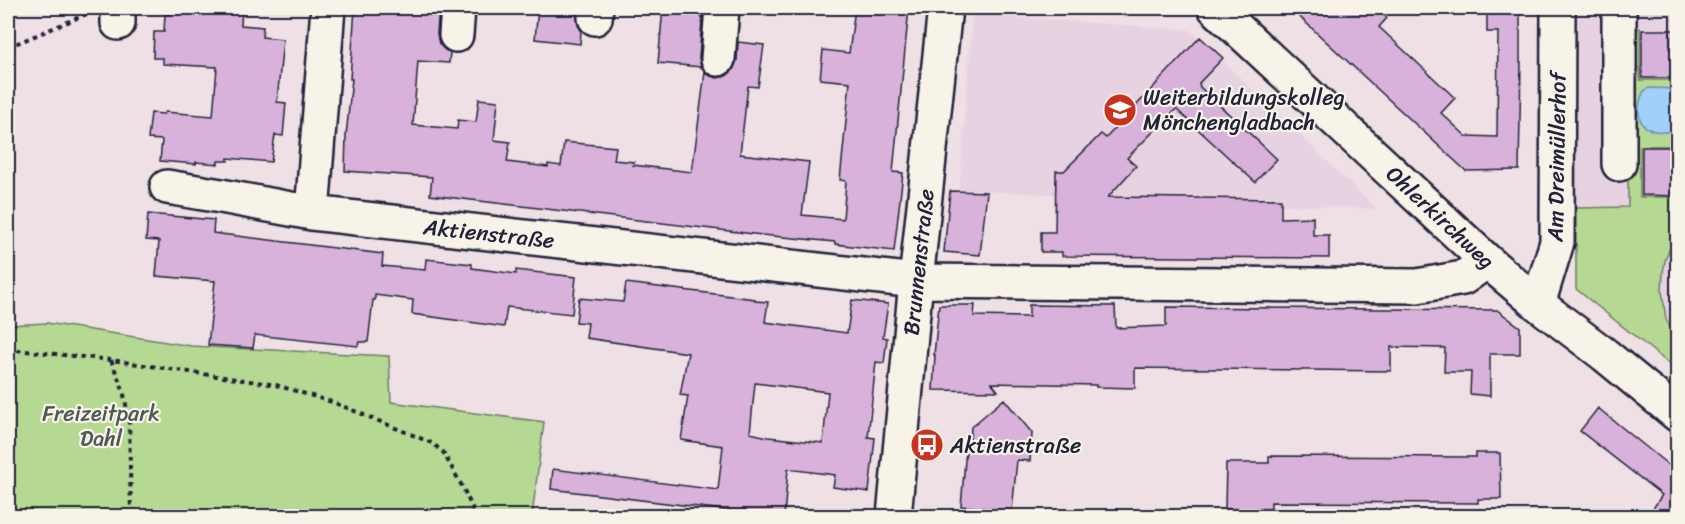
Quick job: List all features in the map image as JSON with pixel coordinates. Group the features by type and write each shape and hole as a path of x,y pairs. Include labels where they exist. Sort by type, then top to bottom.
{"street":[{"path":"312,213 328,8"},
{"path":"718,59 722,8"},
{"name":"Brunnenstraße","path":"894,516 945,8"},
{"name":"Ohlerkirchweg","path":"1215,8 1487,261 1677,415"},
{"name":"Am Dreimüllerhof","path":"1538,304 1557,242 1558,8"},
{"path":"1618,8 1618,164"},
{"name":"Aktienstraße","path":"166,188 312,213 916,281 1417,286 1463,278 1487,261"}],"path":[{"path":"8,47 110,14"},
{"path":"8,349 111,360 276,385 335,403 432,443 443,452 476,516"},
{"path":"111,360 123,390 129,419 131,516"},
{"path":"383,516 383,514 390,514"}],"shaded area":[{"path":"1577,8 1677,8 1677,373 1575,289"},
{"name":"Weiterbildungskolleg Mönchengladbach","path":"973,14 1190,30 1377,209 959,190"}],"green space":[{"path":"1640,28 1640,80 1677,80 1677,146 1640,146 1640,197 1677,197 1677,236 1665,261 1662,291 1666,319 1677,340 1677,370 1576,289 1576,208 1628,207 1628,29"},
{"name":"Freizeitpark Dahl","path":"47,323 191,346 389,356 391,402 544,422 532,516 8,516 8,325"}],"water":[{"path":"1649,88 1677,89 1677,132 1653,130 1641,121 1640,102 1644,91"}],"building":[{"path":"171,8 242,8 241,25 263,27 262,37 283,39 277,102 286,103 283,136 275,135 271,162 228,158 228,161 218,161 218,164 160,161 162,140 148,139 151,113 213,116 217,67 163,64 163,58 153,58 154,32 164,32 165,14 171,14"},
{"path":"355,8 384,11 384,8 439,8 437,34 439,44 450,52 449,63 418,61 413,125 457,129 458,120 476,122 479,99 498,101 494,140 510,142 507,162 548,167 548,164 561,166 564,142 616,147 614,160 634,162 633,165 692,172 705,72 717,78 726,76 733,70 737,60 738,42 764,45 758,87 748,86 740,154 809,162 802,215 843,219 846,181 840,180 850,82 820,79 823,50 849,53 855,8 909,8 893,172 903,173 894,251 835,244 835,242 430,195 432,177 345,171"},
{"path":"538,8 577,8 578,25 581,30 580,44 535,39"},
{"path":"663,8 703,8 699,58 701,67 658,63"},
{"path":"1290,8 1375,8 1387,18 1379,27 1455,98 1441,113 1466,136 1497,137 1498,32 1487,32 1487,8 1520,8 1519,170 1466,171"},
{"path":"1642,30 1677,30 1677,78 1642,78"},
{"path":"1200,37 1223,58 1199,83 1200,87 1277,159 1255,182 1176,109 1127,158 1136,166 1108,197 1281,199 1281,218 1313,217 1313,235 1329,235 1329,258 1062,256 1062,252 1041,252 1041,232 1055,232 1056,171 1064,171 1101,134 1106,138"},
{"path":"1642,147 1677,147 1677,196 1642,195"},
{"path":"950,191 987,192 980,255 944,252"},
{"path":"148,214 214,220 213,233 383,254 382,266 425,270 426,259 472,264 472,268 516,274 516,270 576,277 572,314 507,307 504,327 412,314 413,300 375,295 368,342 359,342 358,346 255,335 253,348 208,345 215,281 156,276 159,241 146,240"},
{"path":"626,283 755,299 755,301 768,302 765,322 847,333 852,300 888,304 883,337 887,338 884,363 876,362 868,437 875,438 869,492 833,487 835,475 788,469 784,516 748,516 748,513 551,489 553,469 718,490 723,446 681,440 688,396 680,395 688,353 586,338 588,323 576,322 579,298 623,302","holes":["755,383 828,392 823,443 750,433"]},
{"path":"939,305 975,305 974,316 1029,317 1029,305 1115,306 1116,328 1166,326 1166,307 1497,310 1520,327 1520,354 1490,354 1490,396 1470,394 1471,372 1444,372 1445,348 1391,347 1391,371 1135,368 1135,388 992,383 998,391 933,390"},
{"path":"1004,399 1032,433 1030,461 1017,460 1012,511 961,506 967,438 970,439 971,427"},
{"path":"1598,408 1677,472 1677,516 1648,516 1662,495 1580,431"},
{"path":"1476,453 1500,453 1501,499 1478,499 1478,503 1271,502 1271,509 1225,509 1226,463 1269,463 1269,456 1476,457"}],"place":[{"name":"Weiterbildungskolleg Mönchengladbach","path":"1120,110"},
{"name":"Aktienstraße","path":"927,445"}]}
